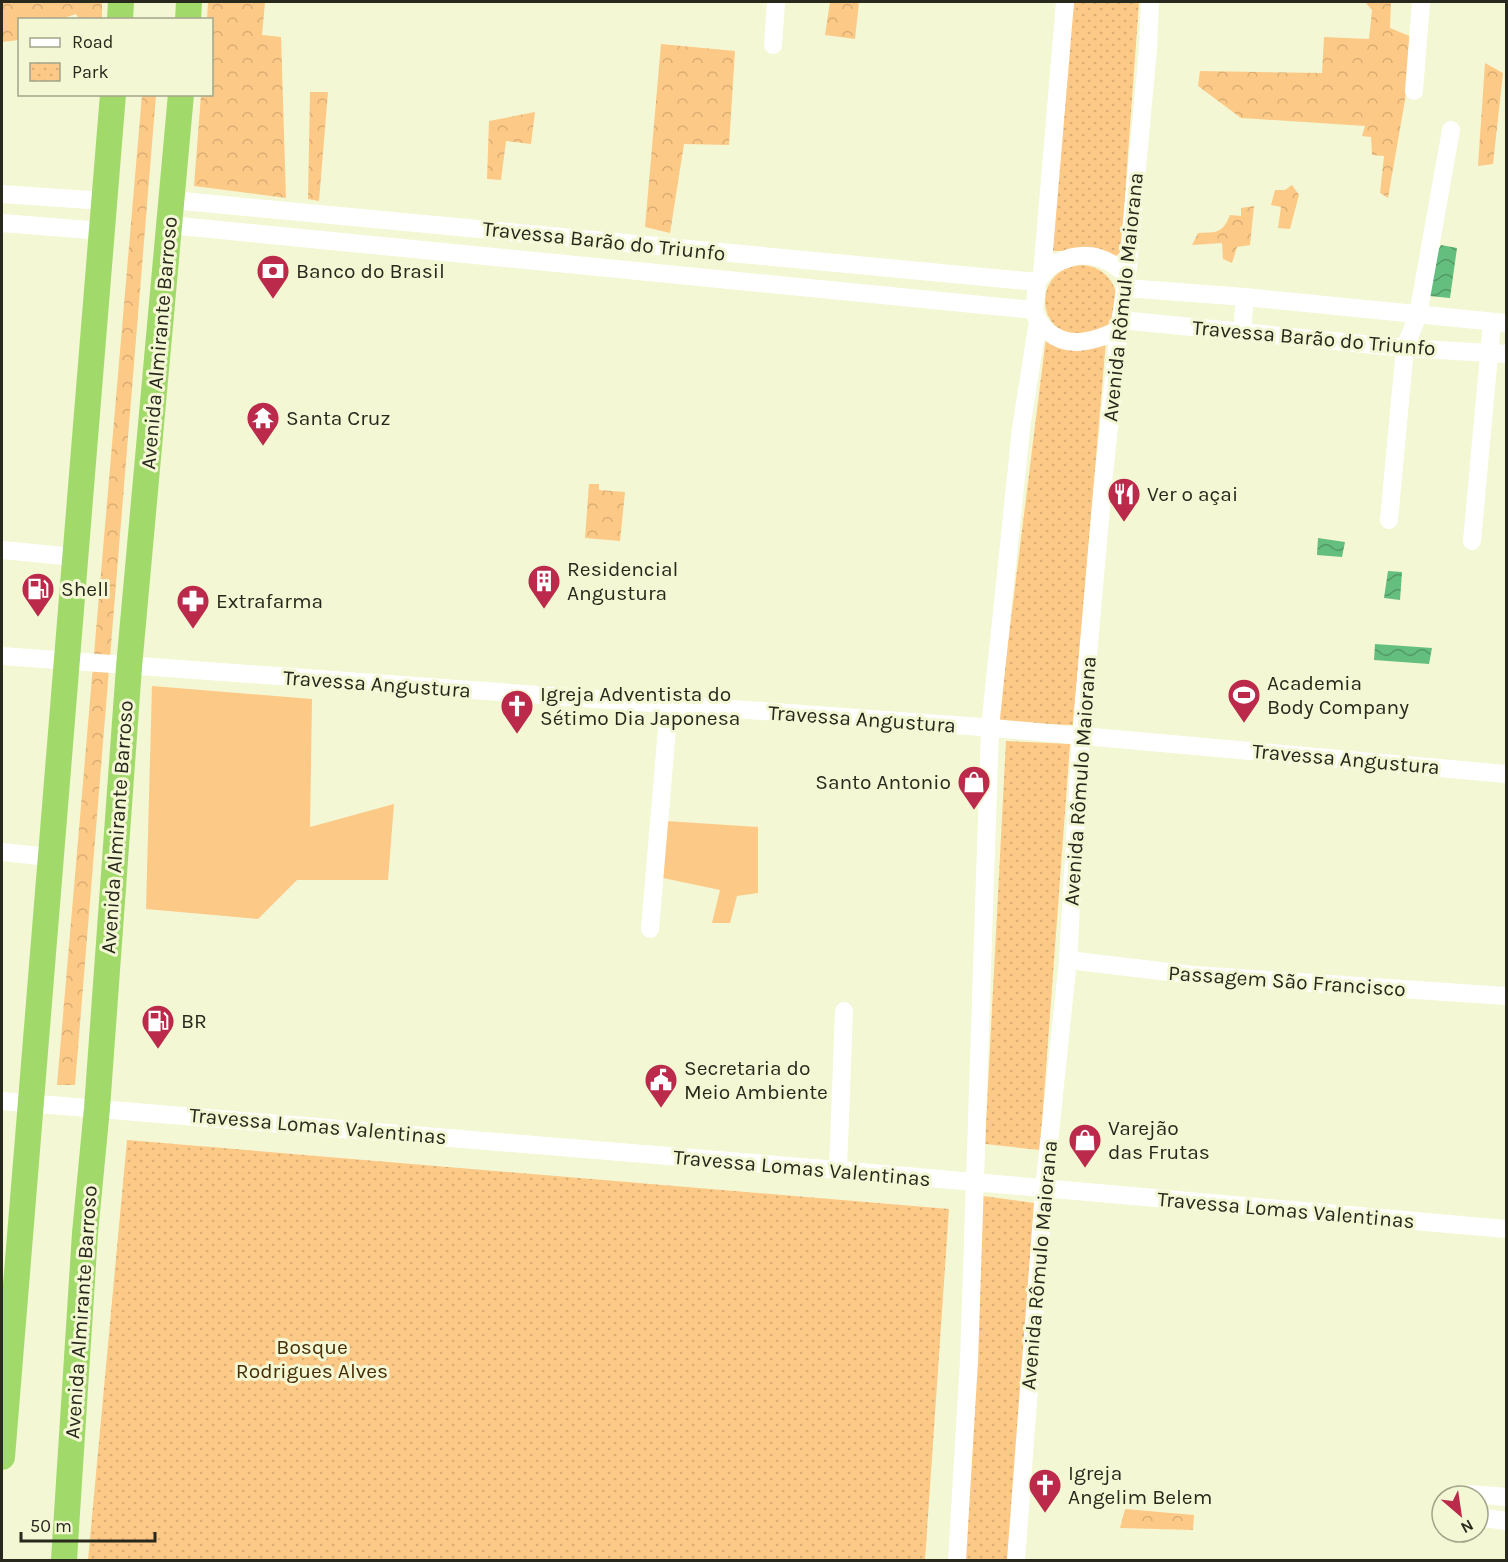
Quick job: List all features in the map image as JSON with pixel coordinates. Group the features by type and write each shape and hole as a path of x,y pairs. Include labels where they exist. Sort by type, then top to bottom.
{"highway":[{"path":"120,18 121,2"},
{"path":"188,18 189,2"},
{"path":"2,1457 114,96"},
{"name":"Avenida Almirante Barroso","path":"64,1560 85,1233 97,1108 129,667 181,96"}],"street":[{"path":"772,45 776,2"},
{"path":"957,1560 969,1361 990,728 1021,429 1040,278 1065,2"},
{"name":"Avenida Rômulo Maiorana","path":"1016,1560 1044,1190 1068,960 1081,736 1148,49 1150,2"},
{"path":"1414,91 1421,2"},
{"path":"1389,520 1405,348 1418,315 1451,130"},
{"path":"2,194 104,201"},
{"name":"Travessa Barão do Triunfo","path":"171,200 815,261 1040,278"},
{"path":"360,243 363,218"},
{"path":"2,223 102,231"},
{"name":"Travessa Barão do Triunfo","path":"169,225 813,288 1036,316"},
{"path":"485,255 488,230"},
{"path":"596,267 600,240"},
{"path":"1040,278 1052,265 1065,259 1088,256 1110,262 1126,282"},
{"path":"813,288 815,261"},
{"name":"Travessa Barão do Triunfo","path":"1126,282 1245,297 1499,323"},
{"path":"1242,332 1245,297"},
{"path":"1036,316 1047,332 1073,343 1100,338 1120,325"},
{"path":"1472,541 1499,353 1499,323"},
{"name":"Travessa Barão do Triunfo","path":"1120,325 1242,332 1405,348 1499,353"},
{"path":"2,550 75,557"},
{"name":"Travessa Angustura","path":"2,656 990,728 1506,774"},
{"path":"650,929 669,705"},
{"path":"2,852 50,857"},
{"name":"Passagem São Francisco","path":"1068,960 1194,975 1506,996"},
{"path":"838,1170 844,1011"},
{"name":"Travessa Lomas Valentinas","path":"2,1101 838,1170 975,1184 1506,1229"},
{"path":"1490,1496 1506,1497"},
{"path":"1490,1519 1506,1521"}],"green space":[{"path":"2,2 102,2 102,18 78,18 76,14 64,18 18,18 18,40 2,42"},
{"path":"208,2 265,2 262,35 281,37 286,198 194,186 201,96 213,96 213,18 207,18"},
{"path":"830,2 859,2 855,39 825,35"},
{"path":"1074,2 1139,2 1121,251 1116,256 1078,251 1051,251"},
{"path":"1365,2 1391,2 1390,28 1412,37 1405,100 1388,198 1380,193 1384,156 1372,155 1371,137 1362,136 1365,126 1241,118 1198,86 1200,71 1322,73 1324,37 1369,39 1372,10"},
{"path":"661,44 735,51 729,145 684,144 670,233 645,227"},
{"path":"1485,63 1503,73 1493,164 1478,166"},
{"path":"310,92 328,92 319,201 308,199"},
{"path":"142,96 156,96 75,1085 57,1085"},
{"path":"535,112 531,144 506,141 501,180 487,179 489,121"},
{"path":"1292,185 1299,195 1290,229 1278,228 1281,207 1271,205 1275,190 1285,190"},
{"path":"1254,206 1250,245 1237,247 1232,263 1223,259 1222,243 1192,245 1198,233 1218,231 1230,215 1241,216 1241,208"},
{"path":"1081,265 1101,271 1111,281 1117,301 1111,321 1101,331 1081,337 1061,331 1051,321 1045,301 1051,281 1061,271"},
{"path":"1046,338 1106,341 1073,725 998,723"},
{"path":"589,484 599,484 599,490 625,492 620,541 585,538"},
{"path":"152,686 312,699 310,827 394,804 388,880 297,880 258,919 146,909"},
{"path":"1006,741 1070,744 1040,1150 985,1144"},
{"path":"666,821 758,827 758,893 737,896 730,923 712,923 720,890 663,878"},
{"name":"Bosque Rodrigues Alves","path":"127,1140 949,1209 925,1560 88,1560"},
{"path":"983,1196 1034,1203 1037,1209 1011,1560 964,1560"},
{"path":"1125,1509 1194,1515 1193,1530 1120,1528"}],"water":[{"path":"1441,245 1457,248 1450,298 1429,296 1435,256"},
{"path":"1318,538 1345,542 1342,557 1317,555"},
{"path":"1388,571 1402,572 1400,600 1384,598"},
{"path":"1375,644 1432,648 1429,664 1374,660"}],"place":[{"name":"Banco do Brasil","path":"273,300"},
{"name":"Santa Cruz","path":"263,447"},
{"name":"Ver o açai","path":"1124,523"},
{"name":"Residencial Angustura","path":"544,610"},
{"name":"Shell","path":"38,618"},
{"name":"Extrafarma","path":"193,630"},
{"name":"Academia Body Company","path":"1244,724"},
{"name":"Igreja Adventista do Sétimo Dia Japonesa","path":"517,735"},
{"name":"Santo Antonio","path":"974,811"},
{"name":"BR","path":"158,1050"},
{"name":"Secretaria do Meio Ambiente","path":"661,1109"},
{"name":"Varejão das Frutas","path":"1085,1169"},
{"name":"Igreja Angelim Belem","path":"1045,1514"}]}
